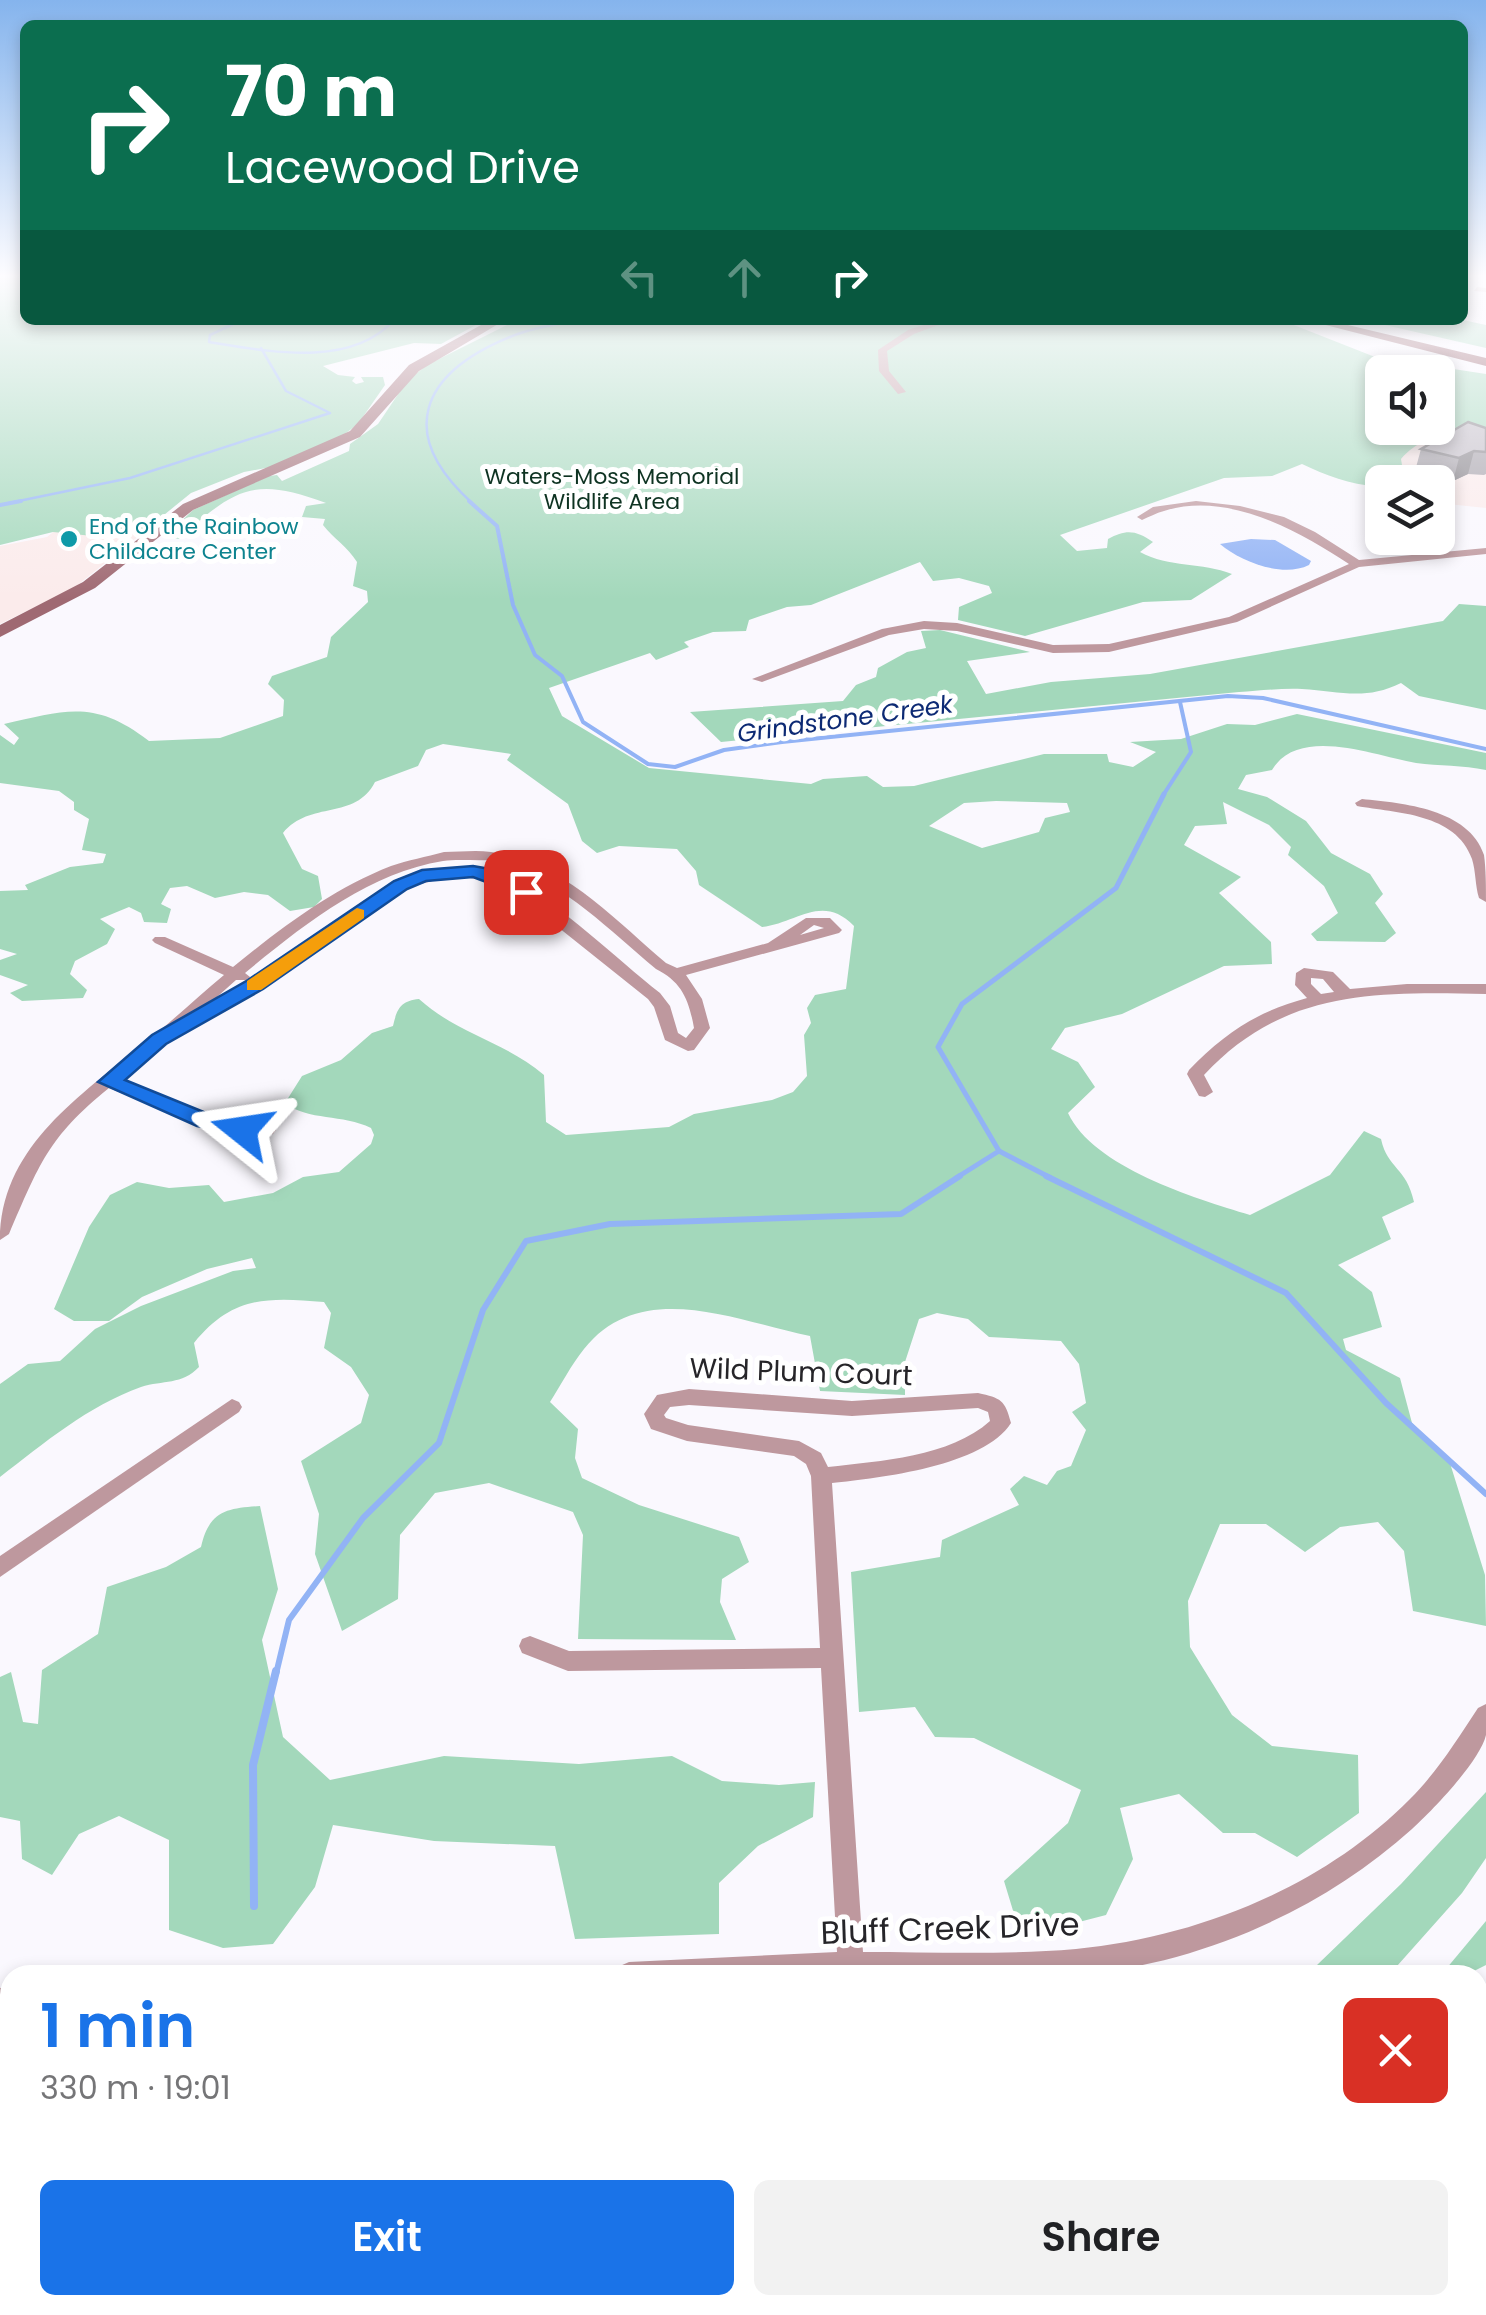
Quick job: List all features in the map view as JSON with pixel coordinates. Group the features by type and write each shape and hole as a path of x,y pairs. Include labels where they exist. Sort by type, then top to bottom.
{"main road":[{"path":"0,632 88,585 188,507 355,434 401,383"}],"street":[{"path":"894,383 901,392"},
{"path":"1142,517 1152,510 1190,505 1266,514 1300,527 1357,564"},
{"path":"758,679 886,632 924,625 957,627 1053,650 1108,648 1233,620 1357,564 1486,551"},
{"path":"1362,803 1412,810 1464,837 1479,859 1486,898"},
{"path":"0,1234 6,1205 51,1132 232,973 380,874 452,855 495,856 541,872 661,966 678,972 776,943"},
{"path":"159,1040 256,984 400,885 422,876 473,872 494,875 526,892 662,1006 670,1036 688,1046 702,1028 698,1004 678,972"},
{"path":"160,940 256,984"},
{"path":"633,980 661,966"},
{"path":"1318,1000 1300,978 1304,973 1328,976 1346,995"},
{"path":"1205,1092 1196,1074 1231,1035 1272,1012 1346,995 1408,988 1486,988"},
{"path":"109,1082 205,1120 267,1130"},
{"name":"Wild Plum Court","path":"688,1397 886,1409 980,1400 989,1402 1000,1416 997,1429 912,1463 822,1476 814,1459 800,1449 687,1434 658,1423 654,1414 664,1400 688,1397"},
{"path":"0,1568 232,1408"},
{"path":"822,1476 829,1658 851,1965"},
{"path":"530,1646 568,1660 829,1658"},
{"name":"Bluff Creek Drive","path":"851,1965 1034,1965 1113,1957 1196,1938 1346,1867 1399,1825 1440,1784 1486,1715"}],"shaded area":[{"path":"1486,406 1486,508 1455,505 1455,465 1365,465 1365,480 1335,468 1397,445 1455,445 1455,424 1484,413"},
{"path":"61,526 140,535 74,588 0,624 0,546 47,537"}],"green space":[{"path":"0,383 385,383 358,424 342,436 271,467 244,472 191,493 143,532 93,536 53,532 0,545"},
{"name":"Waters-Moss Memorial Wildlife Area","path":"406,383 1365,383 1365,445 1418,445 1401,459 1402,465 1365,465 1365,485 1302,464 1272,476 1224,478 1060,535 1077,551 1107,548 1108,539 1126,532 1136,533 1153,542 1140,552 1151,557 1232,574 1191,600 1143,602 1025,636 958,620 959,607 992,593 989,586 959,578 933,581 920,562 811,605 787,607 749,620 746,631 713,632 684,642 689,647 656,660 650,653 549,688 562,716 649,768 811,784 823,779 867,776 883,787 914,786 1044,754 1107,754 1109,762 1133,767 1156,752 1130,742 1181,739 1227,724 1255,725 1297,714 1486,753 1486,770 1416,763 1360,750 1319,746 1284,756 1272,770 1246,775 1238,789 1267,797 1306,821 1331,853 1370,874 1383,894 1375,903 1396,933 1385,942 1317,941 1311,934 1338,913 1324,886 1288,855 1291,847 1269,825 1223,802 1227,824 1195,826 1184,845 1241,877 1219,893 1271,942 1272,964 1224,966 1122,1014 1065,1028 1051,1049 1078,1062 1095,1087 1068,1113 1081,1132 1122,1165 1174,1189 1250,1215 1330,1175 1364,1131 1381,1139 1388,1157 1411,1190 1414,1202 1382,1217 1391,1239 1338,1265 1372,1292 1382,1327 1343,1339 1346,1350 1400,1378 1412,1423 1449,1460 1485,1575 1486,1626 1413,1611 1404,1551 1378,1522 1340,1527 1305,1552 1266,1524 1220,1524 1188,1601 1190,1647 1232,1715 1272,1746 1358,1755 1359,1813 1297,1857 1255,1833 1223,1833 1179,1794 1120,1808 1133,1859 1106,1915 1021,1937 1004,1881 1068,1823 1081,1790 974,1738 935,1737 915,1707 859,1712 851,1572 940,1557 942,1540 1019,1505 1010,1489 1024,1476 1047,1485 1057,1471 1071,1466 1086,1430 1072,1412 1086,1403 1079,1364 1061,1341 989,1337 968,1319 937,1313 919,1319 905,1362 905,1395 820,1391 810,1336 721,1315 661,1309 633,1314 607,1327 579,1355 550,1402 578,1429 575,1458 582,1478 639,1505 739,1537 749,1562 722,1579 720,1602 736,1640 578,1639 583,1535 573,1512 489,1483 435,1493 400,1535 398,1599 342,1631 315,1554 319,1514 301,1461 361,1423 369,1395 351,1367 324,1348 331,1313 324,1302 268,1300 222,1316 194,1343 199,1367 193,1373 141,1387 103,1404 0,1477 0,1384 28,1364 60,1361 95,1329 141,1306 233,1271 256,1268 252,1258 207,1269 142,1297 109,1321 74,1321 54,1309 89,1227 110,1195 137,1182 169,1188 209,1185 224,1202 273,1193 303,1177 339,1172 371,1144 371,1128 304,1113 285,1103 302,1076 341,1060 372,1033 393,1026 404,1004 419,999 544,1075 546,1122 566,1135 669,1127 694,1114 772,1100 793,1092 807,1076 804,1035 811,1023 807,1008 815,995 846,989 854,926 842,916 820,911 762,927 699,885 696,871 677,849 619,846 597,853 582,841 568,804 507,760 511,754 443,744 426,750 418,766 375,782 356,802 306,817 283,833 302,869 318,876 322,899 314,907 290,911 268,895 244,892 215,898 187,886 170,888 161,904 171,909 167,923 144,922 141,913 129,907 100,919 115,929 107,944 75,961 70,974 87,990 83,998 22,1001 10,993 28,985 0,975 0,960 17,954 0,949 0,891 28,890 25,885 70,867 103,863 106,854 82,850 89,819 74,810 74,802 59,791 0,783 0,735 14,745 19,738 4,724 63,712 96,713 149,741 220,738 283,716 284,700 268,684 272,676 327,657 331,637 368,602 367,591 353,586 357,562 323,525 325,519 302,517 306,506 326,503 281,490 246,492 215,508 179,539 166,536 193,510 269,476 277,475 282,481 349,451 350,444 378,424","holes":["964,803 1067,803 1070,812 1045,818 1039,832 982,848 929,826"]},
{"path":"1455,383 1486,383 1486,439 1455,436"},
{"path":"1459,604 1486,606 1486,710 1419,696 1401,683 1376,692 1239,692 721,742 690,712 843,701 856,685 876,677 878,668 907,652 926,648 921,631 940,630 1030,652 967,661 986,694 1051,682 1150,674 1443,621"},
{"path":"260,1506 278,1589 262,1640 283,1737 330,1780 444,1756 579,1764 672,1756 722,1781 779,1785 815,1782 813,1817 758,1846 719,1883 719,1934 575,1939 555,1846 434,1841 333,1825 315,1887 273,1944 223,1948 169,1930 169,1840 119,1816 79,1834 52,1875 22,1859 20,1821 0,1817 0,1677 11,1672 23,1722 38,1724 42,1670 98,1634 107,1587 166,1567 201,1547 209,1526 221,1514"},
{"path":"1486,1792 1486,1858 1462,1893 1398,1965 1317,1965 1401,1884"},
{"path":"1486,1921 1486,1965 1449,1965"}],"water":[{"path":"1275,540 1311,561 1299,569 1275,569 1239,557 1220,544"}],"building":[{"path":"1468,422 1486,428 1486,452 1474,451 1459,458 1421,449 1428,445 1455,445 1455,429"}],"waterway":[{"path":"9,503 130,478 330,413 286,391 281,383"},
{"name":"Grindstone Creek","path":"442,383 429,408 427,430 433,453 448,478 472,503"},
{"path":"0,505 21,501"},
{"name":"Grindstone Creek","path":"469,501 497,526 513,605 535,655 562,676 583,722 648,764 675,767 724,750 782,742 1228,696 1263,698 1486,749"},
{"path":"1162,797 1191,752 1180,702"},
{"path":"999,1151 938,1047 962,1004 1116,888 1164,794"},
{"path":"956,1178 999,1151"},
{"path":"999,1151 1051,1178"},
{"path":"276,1674 289,1620 363,1518 439,1443 483,1310 526,1241 610,1224 901,1214 960,1176"},
{"path":"1046,1176 1286,1293 1386,1403 1486,1494"},
{"path":"254,1906 253,1765 276,1671"}],"slow traffic":[{"path":"254,985 357,914"}],"place":[{"name":"End of the Rainbow Childcare Center","path":"69,539"}],"route":[{"path":"242,1130 205,1120 109,1082 159,1040 256,984 400,885 444,872 473,872 494,875 526,892"}]}
